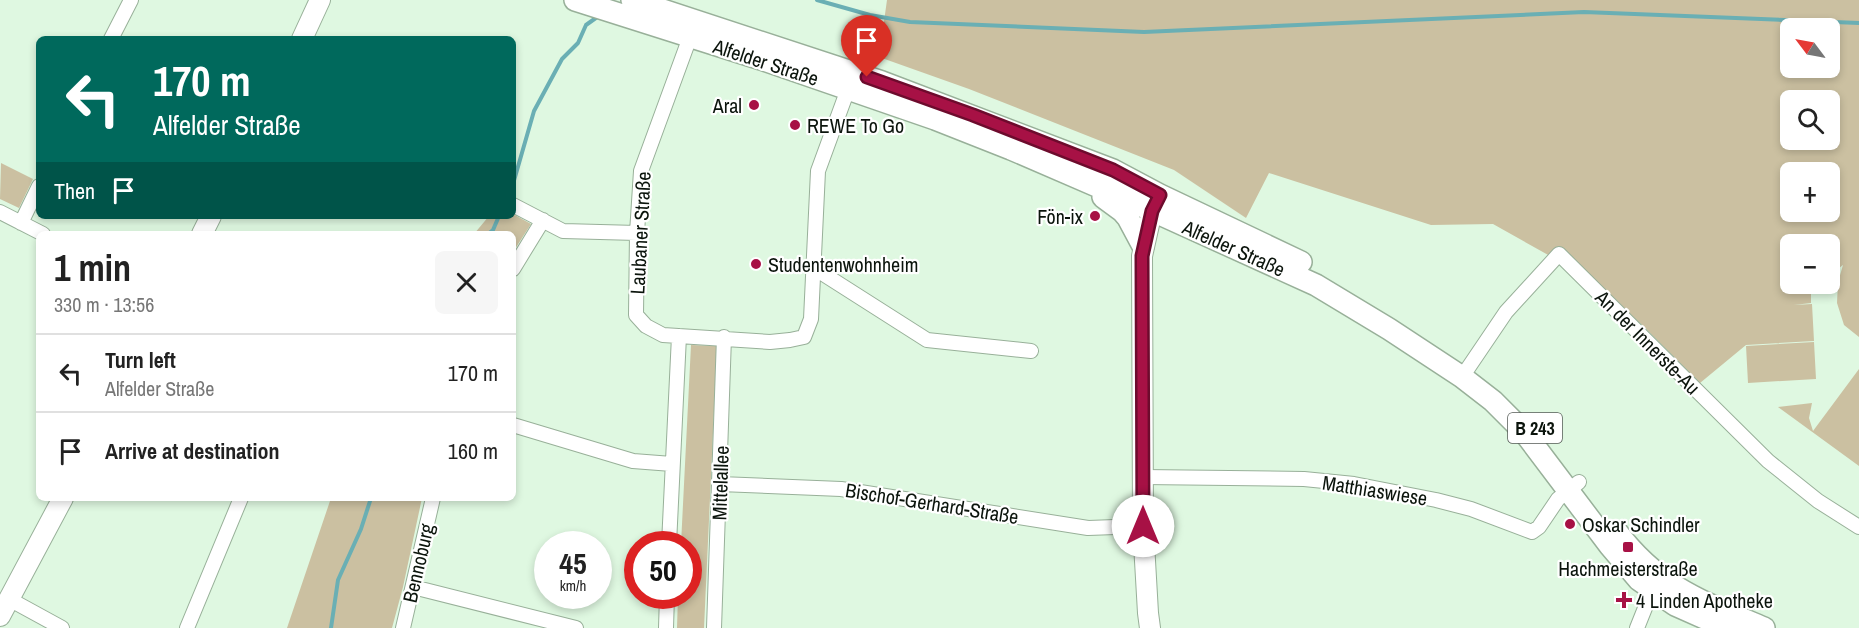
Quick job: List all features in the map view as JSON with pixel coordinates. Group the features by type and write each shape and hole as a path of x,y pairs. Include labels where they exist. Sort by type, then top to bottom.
{"main road":[{"path":"303,36 320,0"},
{"name":"Alfelder Straße","path":"575,0 935,119 1081,180 1156,203 1323,274 1466,372 1573,486 1627,568 1659,585 1764,628"},
{"name":"Alfelder Straße","path":"632,0 882,81 973,115 1113,170 1156,203"},
{"name":"B 243","path":"1081,180 1122,211 1143,246"},
{"path":"1150,628 1143,526 1142,267 1143,246 1156,203"},
{"path":"0,616 61,501"},
{"name":"Alfelder Straße","path":"1659,585 1690,613 1727,628"}],"street":[{"path":"112,36 130,0"},
{"name":"Laubaner Straße","path":"690,37 641,171 637,233 636,315 646,326 663,334 770,342 804,337 811,319 814,268"},
{"path":"848,89 818,171 814,268 927,340 1031,351"},
{"path":"21,223 36,192"},
{"path":"516,207 563,231 637,233"},
{"path":"0,212 37,231"},
{"path":"516,264 543,220"},
{"name":"An der Innerste-Au","path":"1466,372 1506,312 1559,254 1768,461 1818,501 1859,527"},
{"path":"669,531 679,336"},
{"name":"Mittelallee","path":"714,628 724,338"},
{"path":"516,426 633,461 672,464"},
{"name":"Matthiaswiese","path":"1143,477 1304,479 1354,484 1471,509 1532,532 1539,527 1558,499 1573,486"},
{"name":"Bischof-Gerhard-Straße","path":"720,484 841,489 1088,528 1143,526"},
{"path":"187,628 240,501"},
{"name":"Bennoburg","path":"403,628 432,501"},
{"path":"1637,628 1659,585"},
{"path":"413,587 576,628"},
{"path":"9,599 62,628"},
{"path":"666,628 667,609"}],"shaded area":[{"path":"887,0 1859,0 1859,337 1844,325 1837,303 1843,265 1840,267 1840,234 1780,234 1780,294 1811,294 1811,303 1794,305 1812,304 1814,341 1746,345 1700,383 1641,324 1550,256 1493,224 1431,225 1269,173 1246,218 1174,170 969,89 879,57"},
{"path":"1,163 33,179 19,208 0,199"},
{"path":"516,216 531,224 516,247 516,231 476,231 486,219 516,219"},
{"path":"1814,342 1816,379 1748,383 1746,346"},
{"path":"691,345 717,346 704,628 677,628 678,609 702,609 702,531 682,531"},
{"path":"1859,369 1859,466 1778,407 1812,403 1809,418 1813,431"},
{"path":"330,501 421,501 392,628 287,628"}],"waterway":[{"path":"817,0 870,15 910,22 1144,32 1584,12 1859,23"},
{"path":"516,174 534,111 562,59 578,43 586,25 600,15"},
{"path":"492,231 498,219"},
{"path":"331,628 338,580 361,529 370,501"}],"place":[{"name":"Aral","path":"754,105"},
{"name":"REWE To Go","path":"795,125"},
{"name":"Fön-ix","path":"1095,216"},
{"name":"Studentenwohnheim","path":"756,264"},
{"name":"Oskar Schindler","path":"1570,524"},
{"name":"Hachmeisterstraße","path":"1628,547"},
{"name":"4 Linden Apotheke","path":"1624,600"}],"route":[{"path":"867,77 973,115 1113,170 1160,195 1152,211 1142,256 1143,526"}]}
